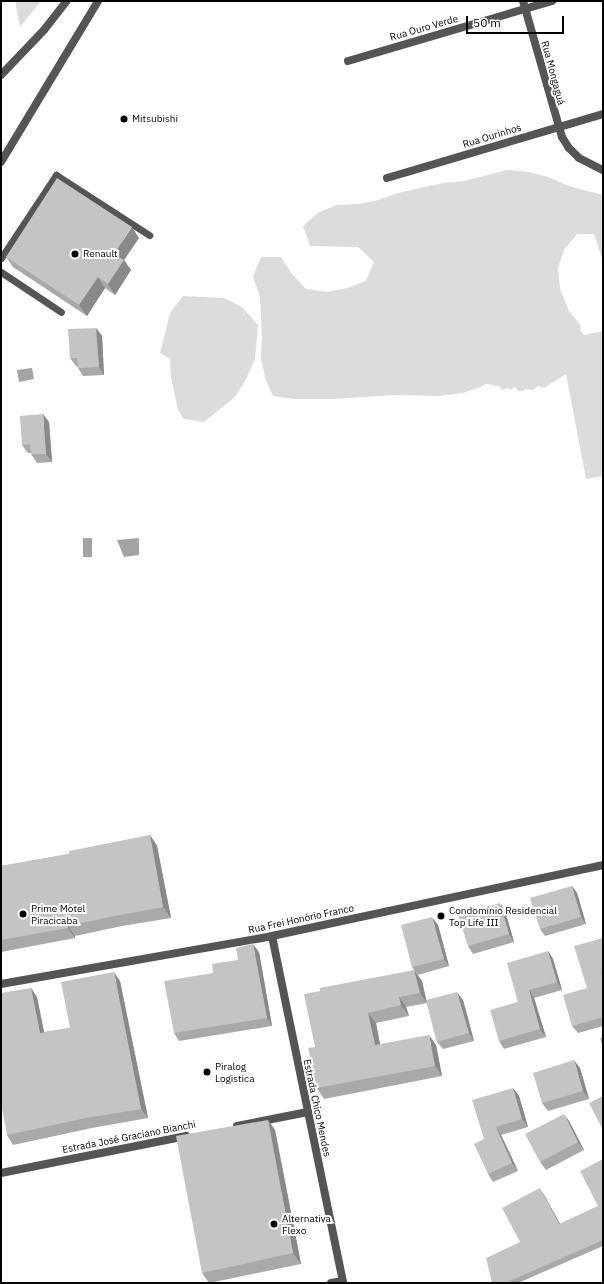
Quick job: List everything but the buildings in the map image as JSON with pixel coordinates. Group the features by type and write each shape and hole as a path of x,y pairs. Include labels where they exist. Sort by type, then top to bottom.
{"street":[{"path":"1,75 44,30 67,1"},
{"path":"1,162 98,1"},
{"name":"Rua Ouro Verde","path":"348,60 524,5 552,1"},
{"name":"Rua Mongaguá","path":"524,5 558,127 569,148 579,158 603,170"},
{"name":"Rua Ourinhos","path":"387,178 603,114"},
{"name":"Rua Frei Honório Franco","path":"1,984 272,936 603,865"},
{"name":"Estrada Chico Mendes","path":"272,936 343,1282"},
{"path":"231,1127 308,1112"},
{"name":"Estrada José Graciano Bianchi","path":"1,1173 193,1135"},
{"path":"331,1283 343,1282"}],"lane":[{"path":"1,258 56,175 149,235"},
{"path":"1,272 61,312"}],"shaded area":[{"path":"15,1 41,1 20,27"},
{"path":"507,170 529,172 548,177 569,186 603,195 603,262 594,234 577,234 564,250 558,268 560,289 569,311 581,326 580,330 584,335 603,331 603,476 586,479 566,374 544,388 538,386 533,390 525,389 523,391 518,391 515,387 510,390 508,388 502,390 498,385 496,387 494,385 485,384 463,393 440,396 395,395 334,399 293,399 273,396 265,378 261,358 262,336 260,297 253,277 261,257 281,257 292,274 306,289 327,292 347,288 366,281 374,262 358,247 310,246 303,226 318,213 336,205 359,204 378,200 398,193 443,183 464,181"},
{"path":"183,296 224,298 242,307 258,325 255,359 246,379 235,397 204,422 184,419 178,410 171,377 170,359 160,353 170,313"},
{"path":"32,368 34,379 19,382 17,370"},
{"path":"83,538 92,538 92,557 83,557"},
{"path":"139,538 139,555 124,557 117,540"}],"place":[{"name":"Mitsubishi","path":"124,119"},
{"name":"Renault","path":"75,254"},
{"name":"Prime Motel Piracicaba","path":"23,914"},
{"name":"Condomínio Residencial Top Life III","path":"441,916"},
{"name":"Piralog Logistica","path":"207,1072"},
{"name":"Alternativa Flexo","path":"274,1224"}]}
